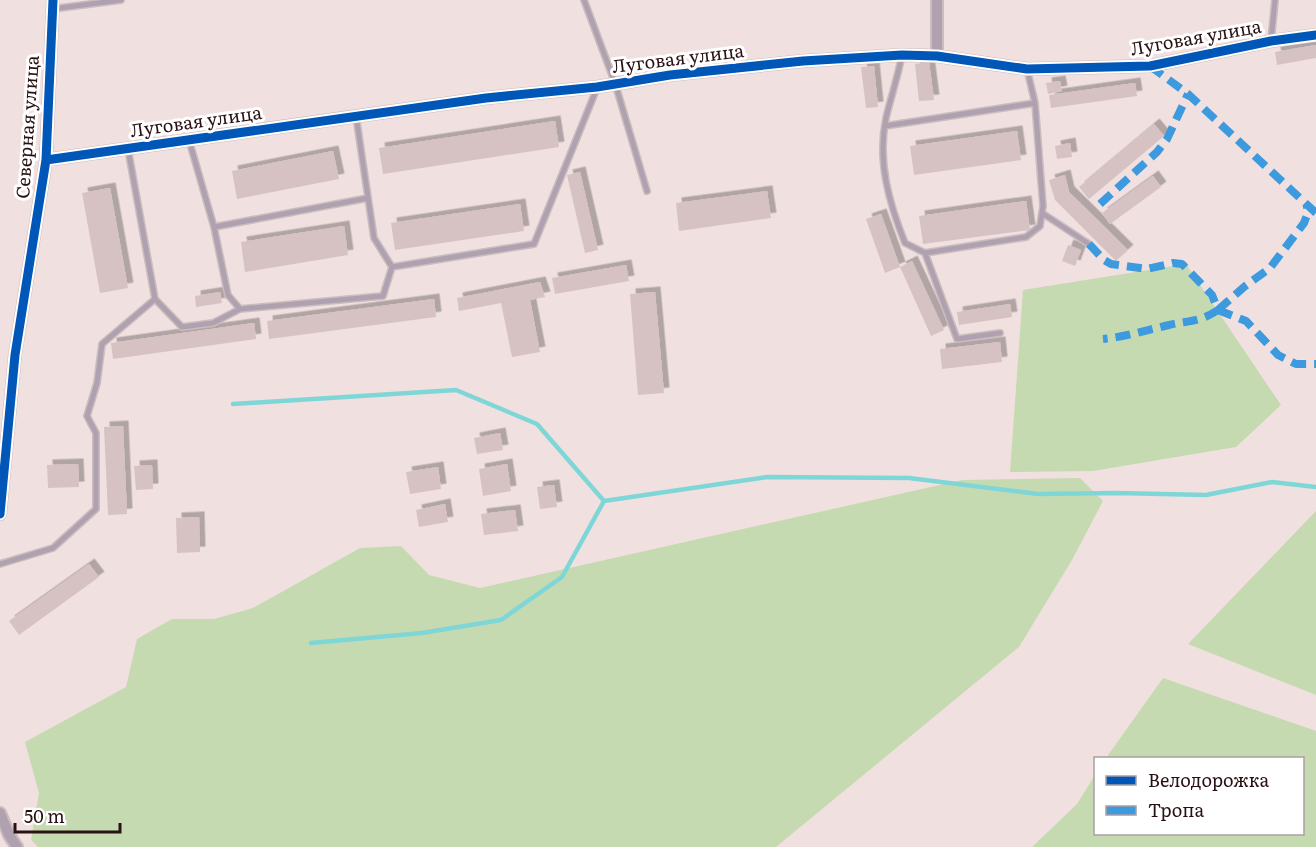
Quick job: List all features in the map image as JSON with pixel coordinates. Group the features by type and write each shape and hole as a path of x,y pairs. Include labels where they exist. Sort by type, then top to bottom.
{"street":[{"path":"937,0 937,56"},
{"name":"Северная улица","path":"0,514 15,355 46,160 52,5"},
{"name":"Луговая улица","path":"46,160 486,98 597,87 670,75 803,61 902,55 937,56 1027,69 1150,66 1271,41 1316,35"},
{"path":"0,813 17,847"}],"lane":[{"path":"52,5 120,0"},
{"path":"584,0 615,83 647,191"},
{"path":"1271,41 1275,0"},
{"path":"902,55 885,126 883,172 893,215 905,243 925,253 1026,237 1040,226 1043,206 1035,103 1027,69"},
{"path":"392,267 534,244 597,87"},
{"path":"885,126 1035,103"},
{"path":"128,148 155,299 182,327 213,323 240,309 383,296 392,267 374,238 356,116"},
{"path":"189,140 214,227 228,295 240,309"},
{"path":"214,227 368,198"},
{"path":"1042,213 1089,244"},
{"path":"925,253 957,339 1000,333"},
{"path":"0,564 53,548 96,509 96,433 87,416 97,384 102,344 155,299"}],"green space":[{"path":"1186,264 1281,405 1236,447 1093,471 1010,472 1023,290"},
{"path":"1080,478 1103,501 1072,560 1019,647 776,847 38,847 31,840 39,793 25,742 126,687 137,639 172,619 214,619 253,608 360,548 401,546 429,575 480,588 962,480"},
{"path":"1316,511 1316,695 1188,644"},
{"path":"1163,678 1316,731 1316,847 1032,847 1077,804 1094,777 1094,835 1304,835 1304,757 1107,757"}],"building":[{"path":"1316,45 1316,58 1277,65 1275,52"},
{"path":"929,62 934,100 919,101 915,64"},
{"path":"874,66 878,107 866,108 861,67"},
{"path":"1060,81 1062,91 1048,94 1046,83"},
{"path":"1135,83 1137,96 1051,108 1049,95"},
{"path":"555,121 559,147 383,174 379,148"},
{"path":"1154,124 1164,136 1089,199 1079,187"},
{"path":"1017,131 1021,160 914,175 910,146"},
{"path":"1070,143 1072,157 1057,159 1055,146"},
{"path":"333,151 339,179 237,199 232,171"},
{"path":"580,172 598,250 585,253 567,175"},
{"path":"1065,175 1069,192 1128,250 1116,261 1055,200 1049,180"},
{"path":"1153,176 1161,187 1110,224 1102,213"},
{"path":"110,188 128,288 100,293 82,193"},
{"path":"767,191 771,218 679,231 676,203"},
{"path":"1026,201 1030,230 923,244 919,216"},
{"path":"520,204 524,231 395,250 391,223"},
{"path":"881,214 900,267 885,273 866,219"},
{"path":"344,226 348,255 245,272 241,242"},
{"path":"1068,245 1081,250 1075,266 1062,261"},
{"path":"912,261 944,330 931,336 900,267"},
{"path":"626,265 629,281 555,294 552,278"},
{"path":"540,282 545,297 530,300 540,352 512,357 501,303 459,311 457,298"},
{"path":"220,292 222,303 196,307 195,296"},
{"path":"655,292 664,393 638,395 630,294"},
{"path":"434,299 436,317 269,339 267,321"},
{"path":"1010,304 1012,317 959,325 957,312"},
{"path":"254,323 256,339 113,359 111,343"},
{"path":"1000,342 1002,362 942,369 940,349"},
{"path":"123,426 127,514 108,515 104,427"},
{"path":"500,433 503,450 477,454 474,438"},
{"path":"78,464 79,487 48,488 47,465"},
{"path":"507,464 511,491 483,496 479,469"},
{"path":"152,465 153,489 136,490 134,466"},
{"path":"438,467 441,489 410,494 406,472"},
{"path":"554,485 557,507 540,509 537,487"},
{"path":"445,504 448,522 419,527 416,510"},
{"path":"515,510 518,531 484,535 481,514"},
{"path":"199,517 200,552 177,553 176,518"},
{"path":"89,564 99,577 19,635 9,621"}],"waterway":[{"path":"233,404 456,390 537,424 604,501"},
{"path":"604,501 767,477 909,478 1038,494 1206,495 1272,482 1316,487"},
{"path":"311,643 422,633 501,620 562,577 604,501"}],"marked path":[{"path":"1150,66 1188,94 1316,213"},
{"path":"1100,204 1157,152 1167,139 1188,94"},
{"path":"1218,310 1270,268 1304,223 1307,205"},
{"path":"1089,244 1111,264 1147,269 1173,263 1182,264 1212,295 1218,310 1194,320 1103,339"},
{"path":"1218,310 1246,321 1278,355 1296,364 1316,364"}],"cycle path":[{"path":"0,514 15,355 46,160 53,0"},
{"path":"46,160 486,98 597,87 670,75 803,61 902,55 937,56 1027,69 1150,66 1271,41 1316,35"}]}
